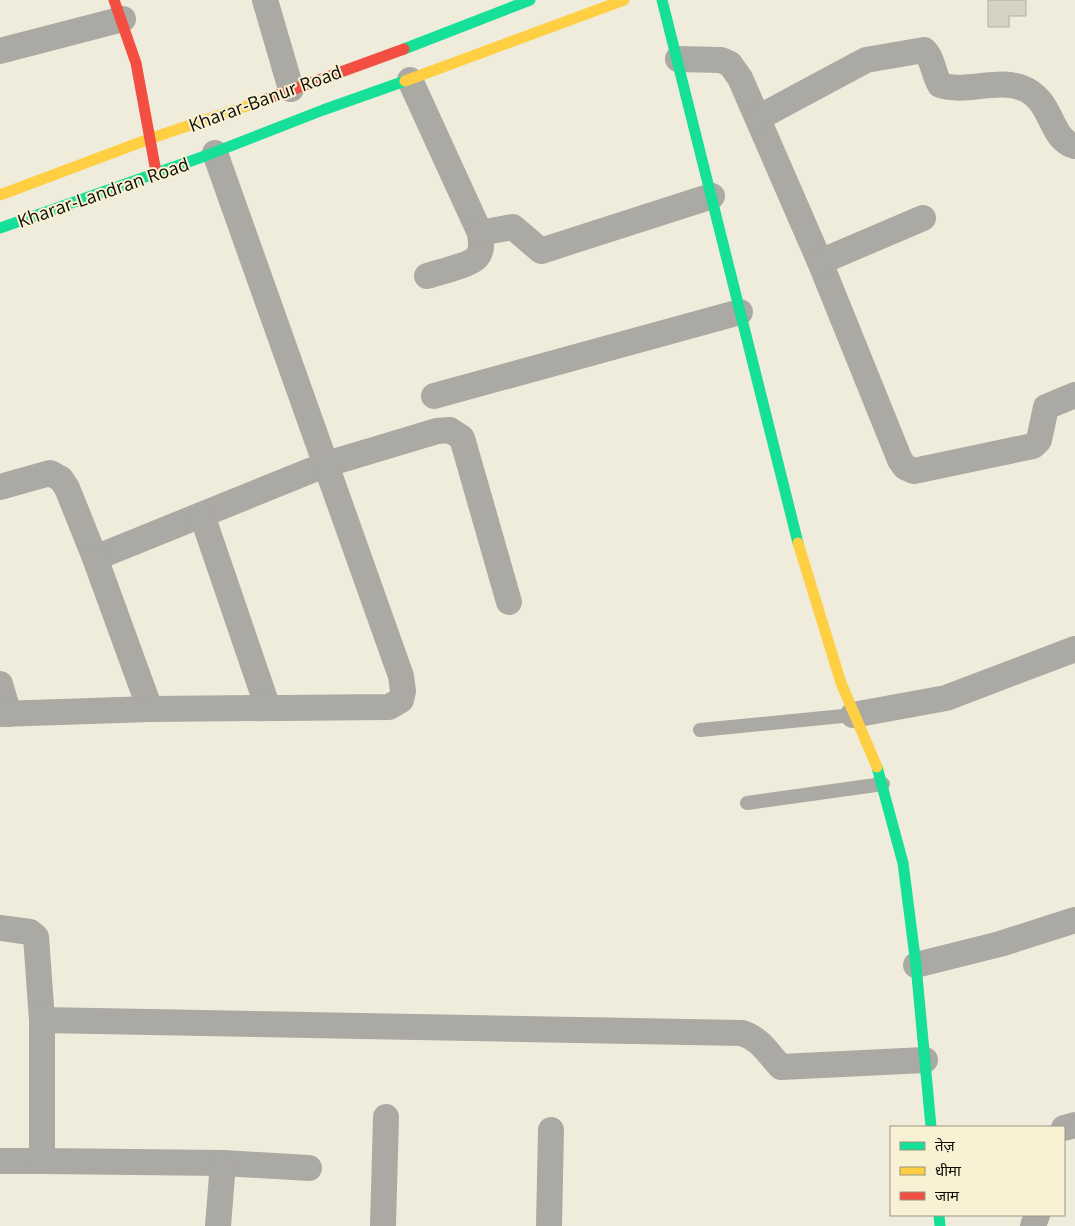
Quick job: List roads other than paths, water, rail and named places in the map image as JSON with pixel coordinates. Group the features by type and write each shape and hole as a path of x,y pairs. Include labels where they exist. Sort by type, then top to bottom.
{"main road":[{"name":"Kharar-Banur Road","path":"0,195 122,151 149,138 240,110 291,89 411,47 530,0"},
{"name":"Kharar-Landran Road","path":"0,228 210,154 323,110 410,80 624,0"},
{"path":"662,0 796,536 853,715 883,784 903,863 916,965 931,1126"},
{"path":"119,9 141,86 156,172"}],"street":[{"path":"265,0 291,89"},
{"path":"0,51 119,9"},
{"path":"758,118 866,60 924,50 930,55 934,74 940,85 950,88 1011,85 1034,94 1048,111 1058,136 1065,144 1075,146"},
{"path":"678,59 721,60 730,64 740,78 820,262 900,460 914,471 1033,446 1039,440 1046,407 1075,395"},
{"path":"410,80 480,233 482,246 478,257 470,262 428,276"},
{"path":"0,684 5,714 150,709 389,707 401,700 403,690 401,676 327,464 210,154"},
{"path":"480,233 513,227 541,252 712,196"},
{"path":"820,262 923,218"},
{"path":"434,396 740,312"},
{"path":"95,558 327,464 437,431 450,430 462,438 508,602"},
{"path":"0,487 50,473 61,479 67,488 95,558 150,709"},
{"path":"202,515 268,708"},
{"path":"853,715 946,698 1075,649"},
{"path":"916,965 1000,944 1075,920"},
{"path":"0,928 30,932 36,937 42,1020 42,1161"},
{"path":"42,1020 742,1033 753,1036 762,1044 780,1067 925,1060"},
{"path":"383,1226 386,1118"},
{"path":"549,1226 551,1130"},
{"path":"0,1161 223,1163 309,1168"},
{"path":"218,1226 223,1163"}],"lane":[{"path":"700,730 853,715"},
{"path":"747,803 883,784"}]}
